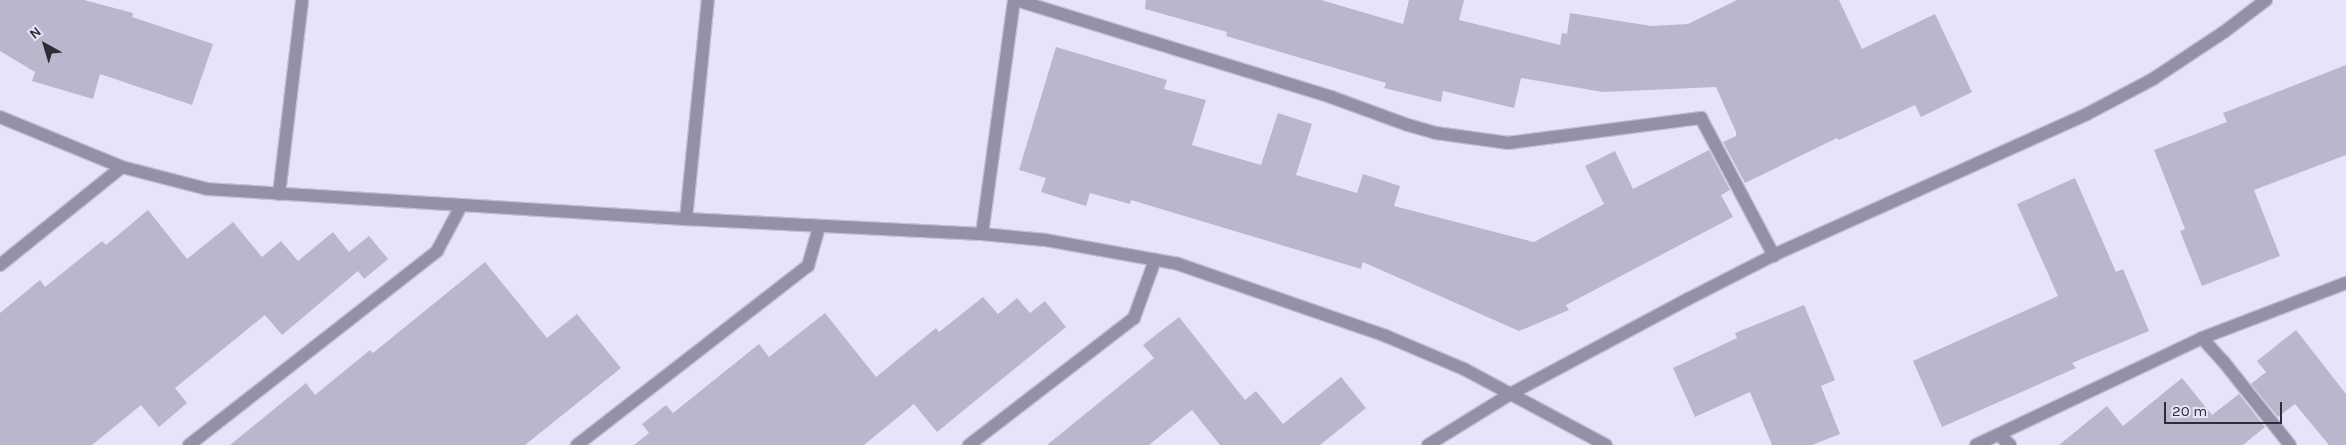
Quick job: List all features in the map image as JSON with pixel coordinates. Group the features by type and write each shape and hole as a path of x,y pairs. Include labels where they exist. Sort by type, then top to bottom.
{"street":[{"path":"279,194 302,0"},
{"path":"686,219 708,0"},
{"path":"982,234 1015,0 1331,97 1408,125 1436,133 1508,143 1701,118 1774,256"},
{"path":"1428,445 1512,393 1688,299 1774,256 2087,114 2153,79 2224,32 2266,0"},
{"path":"0,117 122,167 207,189 820,227 982,234 1045,240 1178,264 1386,336 1464,369 1606,445"},
{"path":"0,265 122,167"},
{"path":"189,445 437,251 461,206"},
{"path":"576,445 808,266 820,227"},
{"path":"969,445 1134,318 1155,260"},
{"path":"1976,445 2202,338 2346,283"},
{"path":"2202,338 2223,361 2290,445"},
{"path":"1999,434 2010,445"}],"building":[{"path":"0,0 84,0 133,13 132,17 213,44 192,105 100,74 93,99 32,81 35,72 0,51"},
{"path":"1146,0 1321,0 1403,24 1409,0 1464,0 1459,20 1560,45 1562,33 1567,34 1570,13 1651,26 1688,24 1737,0 1839,0 1862,49 1935,14 1972,92 1921,117 1915,105 1839,140 1837,138 1745,183 1723,142 1736,136 1736,132 1716,87 1603,92 1521,78 1514,108 1443,91 1441,102 1384,88 1386,83 1226,36 1227,32 1145,9"},
{"path":"1056,47 1167,80 1164,89 1206,100 1192,145 1261,165 1278,113 1312,124 1296,175 1357,193 1363,174 1400,186 1394,206 1534,242 1604,204 1585,166 1615,151 1633,189 1709,150 1730,190 1721,195 1733,217 1566,305 1569,310 1519,331 1363,262 1361,269 1131,200 1130,204 1090,193 1086,206 1041,192 1046,178 1019,170"},
{"path":"2346,65 2346,155 2254,190 2280,256 2202,286 2180,231 2185,229 2154,150 2227,122 2223,113"},
{"path":"2075,178 2116,272 2123,269 2149,331 2072,363 2076,368 1942,427 1913,361 2058,296 2017,204"},
{"path":"148,210 187,259 233,222 262,257 281,241 298,261 333,232 349,252 369,236 388,259 364,279 358,271 282,335 265,315 175,388 187,403 159,427 141,405 92,445 0,445 0,313 40,280 45,287 102,241 106,245"},
{"path":"485,262 547,338 577,314 621,368 525,445 230,445 306,383 315,395 370,350 373,353"},
{"path":"983,297 998,314 1017,298 1030,313 1045,301 1066,327 937,432 914,404 864,445 634,445 649,433 642,424 666,405 673,413 759,344 769,357 825,313 876,377 936,328 939,332"},
{"path":"1804,305 1835,380 1821,386 1840,434 1812,445 1772,445 1750,392 1695,417 1673,368 1737,338 1735,333"},
{"path":"1179,317 1245,400 1256,391 1283,424 1341,377 1366,408 1320,445 1220,445 1192,410 1149,445 1047,445 1154,358 1143,345"},
{"path":"2296,330 2346,394 2346,445 2329,445 2295,404 2278,417 2251,384 2266,372 2257,361"},
{"path":"2182,378 2212,415 2239,394 2265,427 2243,445 2059,445 2107,406 2123,426"}]}
